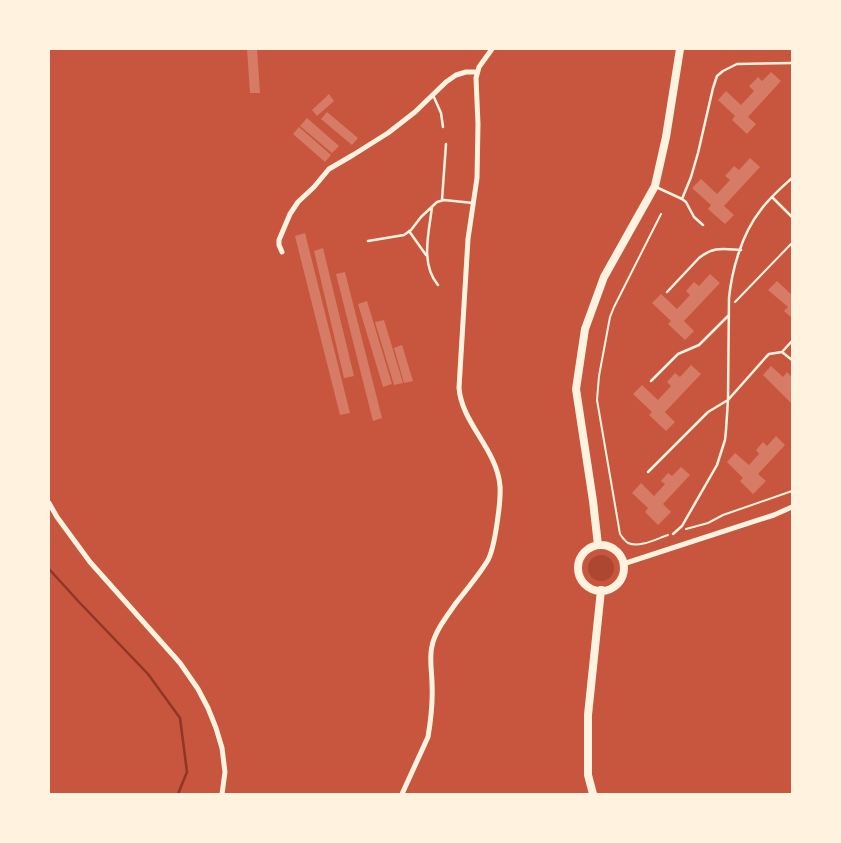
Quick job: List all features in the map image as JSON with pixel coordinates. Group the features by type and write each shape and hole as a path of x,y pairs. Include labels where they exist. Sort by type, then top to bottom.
{"main road":[{"path":"598,545 576,389 584,329 604,277 655,186 666,137 680,49"},
{"path":"598,545 612,548 617,552 623,564 623,572 620,579 608,589 593,589 586,586 578,573 580,558 584,552 598,545"},
{"path":"593,794 588,775 588,715 601,590"}],"street":[{"path":"402,794 428,737 433,699 432,646 438,631 449,614 488,560 494,540 499,503 500,487 496,467 462,404 459,388 468,239 477,178 478,124 476,78 482,62 492,49"},
{"path":"282,252 279,240 290,214 298,202 314,187 324,174 334,165 388,134 456,75 466,72 477,72"},
{"path":"49,503 90,562 180,663 198,689 208,708 222,748 225,772 222,794"},
{"path":"623,564 774,515 792,507"}],"lane":[{"path":"682,199 698,153 717,76 736,64 792,63"},
{"path":"433,95 442,113 443,127"},
{"path":"442,201 446,144"},
{"path":"673,534 682,526 717,465 726,430 731,282 741,250 751,224 760,210 792,178"},
{"path":"655,186 686,202 694,217 703,225"},
{"path":"772,197 792,216"},
{"path":"368,241 404,235 437,202 474,203"},
{"path":"427,256 433,206"},
{"path":"410,231 427,256 432,276 438,285"},
{"path":"667,292 705,253 713,249 741,250"},
{"path":"651,381 678,354 698,345 729,315"},
{"path":"648,472 708,412 728,400 769,354 782,352 792,341"},
{"path":"782,352 792,360"}],"path":[{"path":"661,214 620,292 610,317 599,376 596,400 620,534 630,544 642,544 708,523 723,515 792,491"},
{"path":"729,307 792,243"}],"shaded area":[{"path":"601,555 610,559 614,568 610,577 601,581 592,577 588,568 592,559"}],"building":[{"path":"247,49 257,49 260,93 250,93"},
{"path":"771,72 781,81 748,117 756,124 747,134 732,120 735,116 718,100 726,91 741,105 754,91 749,86 758,77 762,81"},
{"path":"329,94 334,101 317,116 312,110"},
{"path":"327,112 358,138 352,145 321,119"},
{"path":"307,118 339,146 332,153 300,126"},
{"path":"299,127 331,155 325,162 293,134"},
{"path":"750,158 760,167 724,206 734,215 725,224 708,209 711,205 692,188 701,179 717,194 730,180 725,176 734,166 739,170"},
{"path":"305,233 350,413 340,415 295,236"},
{"path":"323,248 354,376 344,378 314,251"},
{"path":"345,272 382,418 373,421 336,274"},
{"path":"710,274 720,283 684,321 694,331 685,340 668,324 671,321 652,303 661,294 677,309 690,295 686,291 694,282 699,286"},
{"path":"777,281 792,295 792,318 784,311 788,307 768,290"},
{"path":"367,301 392,384 383,387 358,304"},
{"path":"384,320 403,383 394,385 375,322"},
{"path":"402,345 413,381 404,383 394,348"},
{"path":"691,365 701,374 665,412 675,422 666,431 649,415 652,412 633,394 642,385 658,400 671,386 667,382 675,373 680,377"},
{"path":"771,366 783,377 787,372 792,377 792,404 763,375"},
{"path":"776,436 785,445 758,474 766,481 753,494 740,481 743,478 727,462 735,453 749,465 759,454 756,450 763,442 767,446"},
{"path":"681,467 690,475 663,504 671,512 658,525 645,512 648,508 632,493 641,483 654,496 665,484 661,481 668,473 672,476"}],"waterway":[{"path":"49,569 148,674 180,718 187,772 178,794"}]}
